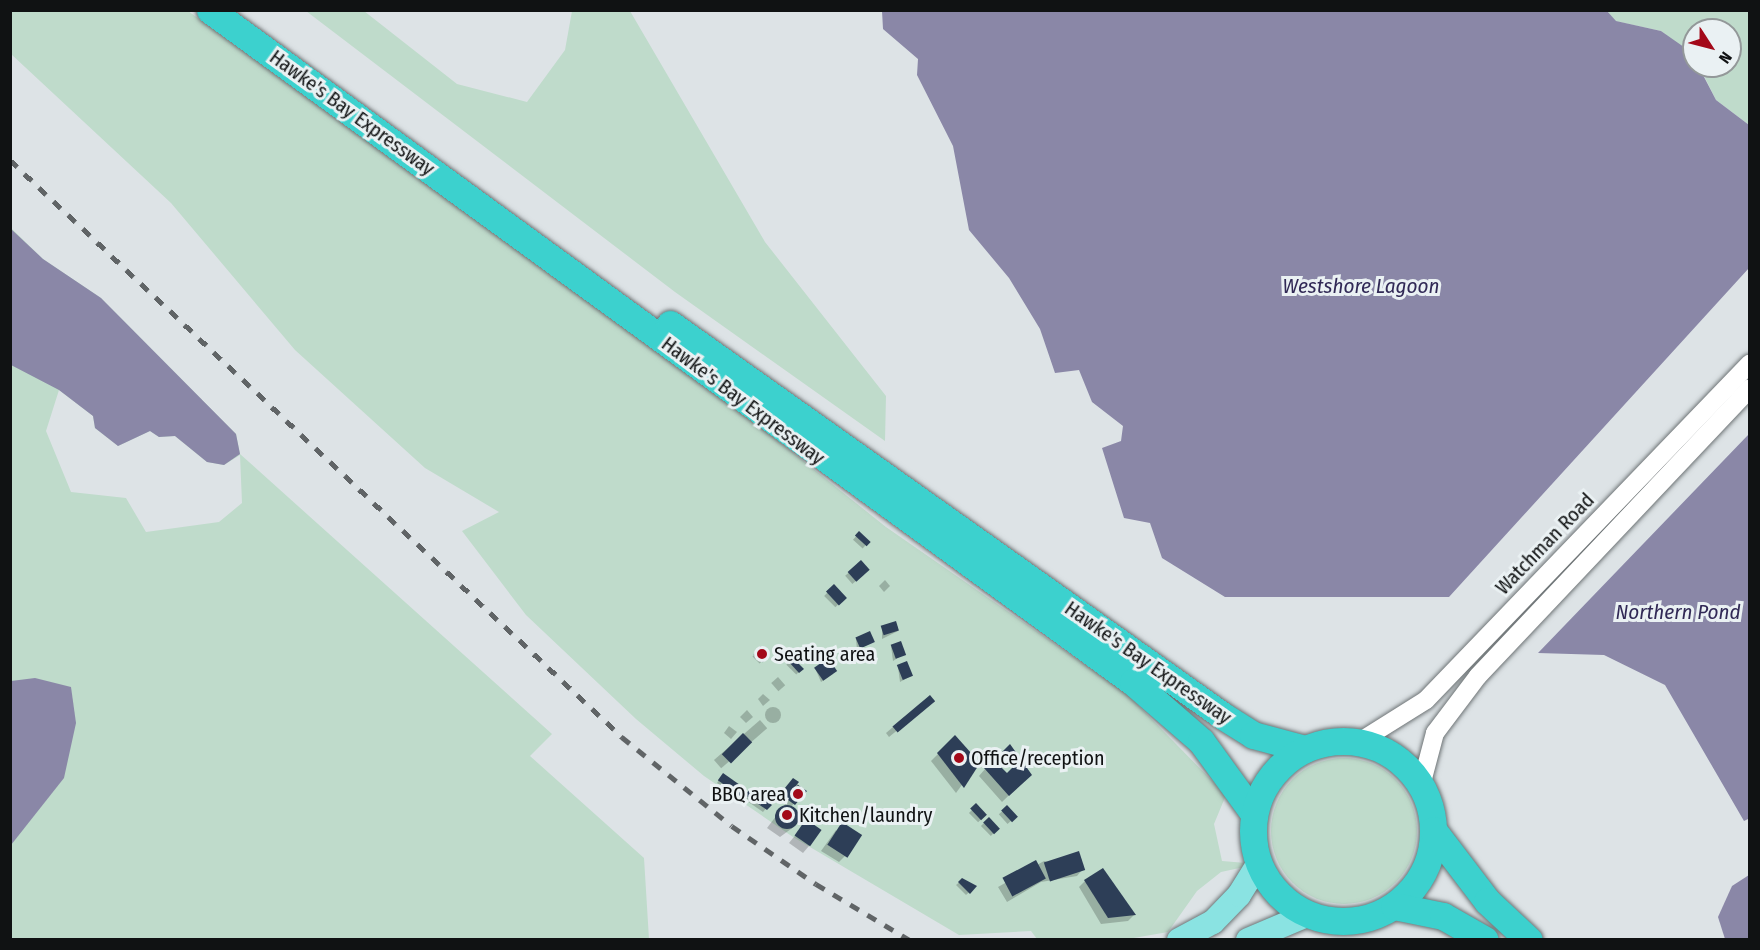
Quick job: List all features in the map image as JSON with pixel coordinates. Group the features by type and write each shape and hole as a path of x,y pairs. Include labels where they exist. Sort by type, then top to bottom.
{"highway":[{"name":"Hawke's Bay Expressway","path":"210,10 1133,682 1201,741 1254,814"},
{"name":"Hawke's Bay Expressway","path":"240,10 1223,716 1253,735 1305,749"},
{"path":"1433,830 1423,873 1394,906 1367,919 1337,922 1307,915 1269,885 1258,864 1254,814 1272,775 1305,749 1359,742 1405,765 1421,786 1433,830 1487,901 1529,939"},
{"path":"1394,906 1443,915 1485,939"}],"main road":[{"path":"1179,939 1213,922 1239,895 1258,864"},
{"path":"1248,939 1307,915"}],"street":[{"name":"Watchman Road","path":"1359,742 1426,700 1749,363"},
{"name":"Watchman Road","path":"1421,786 1435,733 1478,676 1749,388"}],"green space":[{"path":"11,11 188,11 757,424 886,527 1127,694 1226,795 1214,824 1222,861 1258,864 1221,872 1197,891 1168,932 1128,939 1037,939 1031,931 959,935 793,837 704,776 636,719 526,615 462,531 499,512 425,468 295,350 171,203 11,54"},
{"path":"306,11 364,11 457,84 527,102 565,50 572,11 630,11 765,242 886,396 885,441 675,292"},
{"path":"1607,11 1749,11 1749,125 1716,100 1705,78 1742,78 1742,18 1682,18 1682,48 1661,31 1615,21"},
{"path":"11,228 43,259 101,298 236,434 240,454 552,734 530,756 644,858 649,939 11,939","holes":["59,390 93,416 95,428 118,446 150,431 159,437 175,436 207,462 224,465 240,455 242,503 219,522 146,532 126,498 71,492 46,431"]},
{"path":"1344,758 1372,764 1395,780 1411,803 1417,831 1411,859 1395,882 1372,898 1344,904 1316,898 1293,882 1277,859 1271,831 1277,803 1293,780 1316,764"}],"water":[{"name":"Westshore Lagoon","path":"882,11 1607,11 1616,21 1661,31 1682,46 1682,78 1705,78 1716,100 1749,125 1749,268 1449,597 1225,597 1162,558 1150,523 1124,518 1102,448 1121,441 1123,426 1092,402 1079,370 1055,373 1040,329 1009,278 969,230 953,146 917,75 918,59 883,29"},
{"path":"10,228 43,259 101,298 236,434 240,454 224,465 207,462 175,436 159,437 150,431 118,446 95,428 93,416 59,390 11,365"},
{"name":"Northern Pond","path":"1749,434 1750,818 1744,821 1665,685 1604,655 1538,653"},
{"path":"35,678 71,687 76,723 64,778 11,845 11,681"},
{"path":"1749,875 1749,939 1725,939 1718,917 1732,886"}],"building":[{"path":"859,531 871,542 867,546 855,535"},
{"path":"861,560 870,570 856,582 848,572"},
{"path":"834,584 847,598 839,605 826,592"},
{"path":"896,621 899,631 884,635 881,626"},
{"path":"870,631 875,642 860,648 855,638"},
{"path":"901,641 906,655 896,659 891,645"},
{"name":"Seating area","path":"761,646 770,654 763,662 754,654"},
{"path":"792,657 804,669 799,673 788,661"},
{"path":"828,658 837,671 823,681 814,668"},
{"path":"907,661 913,676 903,680 897,665"},
{"path":"930,695 935,701 898,733 892,726"},
{"path":"743,733 752,742 731,763 722,754"},
{"name":"Office/reception","path":"955,735 980,763 964,788 937,753"},
{"path":"1010,744 1032,775 1009,796 984,768 994,760 1007,773 1015,765 1002,752"},
{"path":"723,773 747,790 742,797 718,780"},
{"path":"793,778 799,782 790,793 798,785 807,791 795,805 780,794"},
{"path":"750,789 772,805 767,810 745,795"},
{"path":"976,803 987,815 981,820 970,808"},
{"name":"Kitchen/laundry","path":"787,805 796,808 799,817 796,826 787,829 778,826 775,817 778,808"},
{"path":"1007,805 1018,817 1012,822 1001,810"},
{"path":"989,817 1000,829 994,834 983,822"},
{"path":"806,819 822,830 810,846 795,835"},
{"path":"842,822 862,835 847,858 827,845"},
{"path":"1079,851 1085,870 1050,881 1044,862"},
{"path":"1036,860 1046,879 1012,896 1002,878"},
{"path":"1103,868 1136,915 1108,918 1084,880"},
{"path":"962,878 977,886 970,894 958,882"}],"railway":[{"path":"10,160 622,737 732,826 816,884 910,940"}],"place":[{"name":"Seating area","path":"762,654"},
{"name":"Office/reception","path":"959,758"},
{"name":"BBQ area","path":"798,794"},
{"name":"Kitchen/laundry","path":"787,815"}]}
